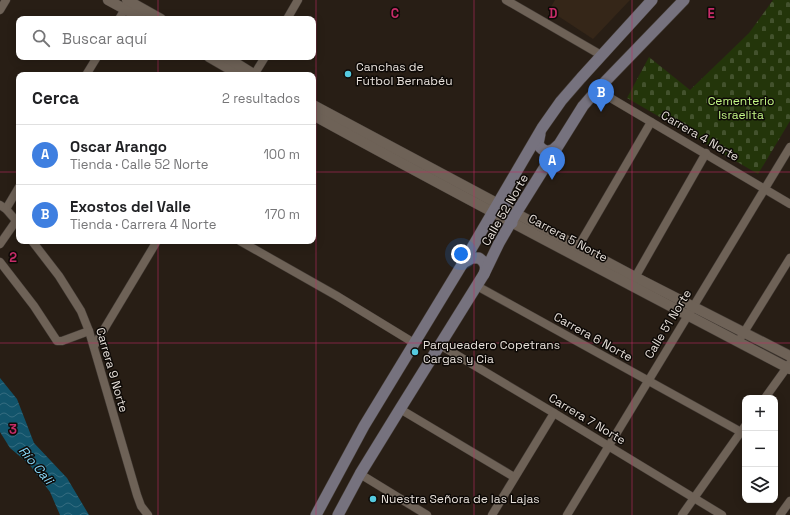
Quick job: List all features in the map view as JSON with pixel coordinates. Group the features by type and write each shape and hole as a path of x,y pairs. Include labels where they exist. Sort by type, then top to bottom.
{"main road":[{"name":"Calle 52 Norte","path":"316,515 364,426 498,208 542,128 562,101 601,55 652,0"},
{"name":"Calle 52 Norte","path":"338,515 360,474 477,286 511,219 583,106 684,0"},
{"path":"542,128 538,140 541,148 546,151 552,151 559,144"},
{"path":"498,208 511,219"},
{"path":"463,263 472,258 478,258 485,265 486,268 484,274"},
{"path":"322,503 323,511 327,515"}],"street":[{"path":"0,10 6,0"},
{"path":"108,0 128,3 155,16"},
{"path":"289,16 298,0"},
{"path":"506,0 601,55"},
{"path":"121,16 128,3"},
{"path":"128,3 140,16"},
{"path":"88,72 94,60"},
{"path":"214,60 235,72"},
{"path":"231,60 250,72"},
{"path":"257,72 263,60"},
{"name":"Carrera 4 Norte","path":"597,90 766,188 790,204"},
{"path":"316,108 458,182 498,208"},
{"path":"316,117 498,208"},
{"path":"578,247 651,122"},
{"name":"Calle 51 Norte","path":"567,515 790,147"},
{"path":"633,281 706,153"},
{"path":"16,191 3,206 16,222"},
{"name":"Carrera 5 Norte","path":"511,219 578,247 687,316 789,366"},
{"name":"Carrera 5 Norte","path":"511,219 633,281 693,306 790,356"},
{"path":"0,244 16,224"},
{"name":"Carrera 9 Norte","path":"34,244 60,276 89,330 132,481 141,506 148,515"},
{"path":"94,346 155,244"},
{"path":"245,244 337,296 414,343"},
{"path":"738,342 790,258"},
{"path":"0,262 34,306 57,341 62,341 89,330"},
{"name":"Carrera 6 Norte","path":"477,286 648,382 742,429"},
{"name":"Carrera 7 Norte","path":"440,345 610,446 722,515"},
{"path":"767,395 789,366"},
{"path":"400,409 514,477"},
{"path":"492,515 554,413"},
{"path":"682,515 742,430"},
{"path":"360,474 426,515"},
{"path":"780,515 790,501"}],"shaded area":[{"path":"555,0 630,0 593,39 549,10"}],"green space":[{"name":"Cementerio Israelita","path":"773,0 790,0 790,121 758,174 627,98 649,57 690,90 749,33"}],"water":[{"name":"Río Cali","path":"0,378 17,399 34,443 67,478 89,515 60,515 50,492 29,464 10,448 0,432"}],"place":[{"name":"Canchas de Fútbol Bernabéu","path":"348,74"},
{"name":"Exostos del Valle","path":"601,112"},
{"name":"Oscar Arango","path":"552,180"},
{"name":"Parqueadero Copetrans Cargas y Cia","path":"415,352"},
{"name":"Nuestra Señora de las Lajas","path":"373,499"}]}
